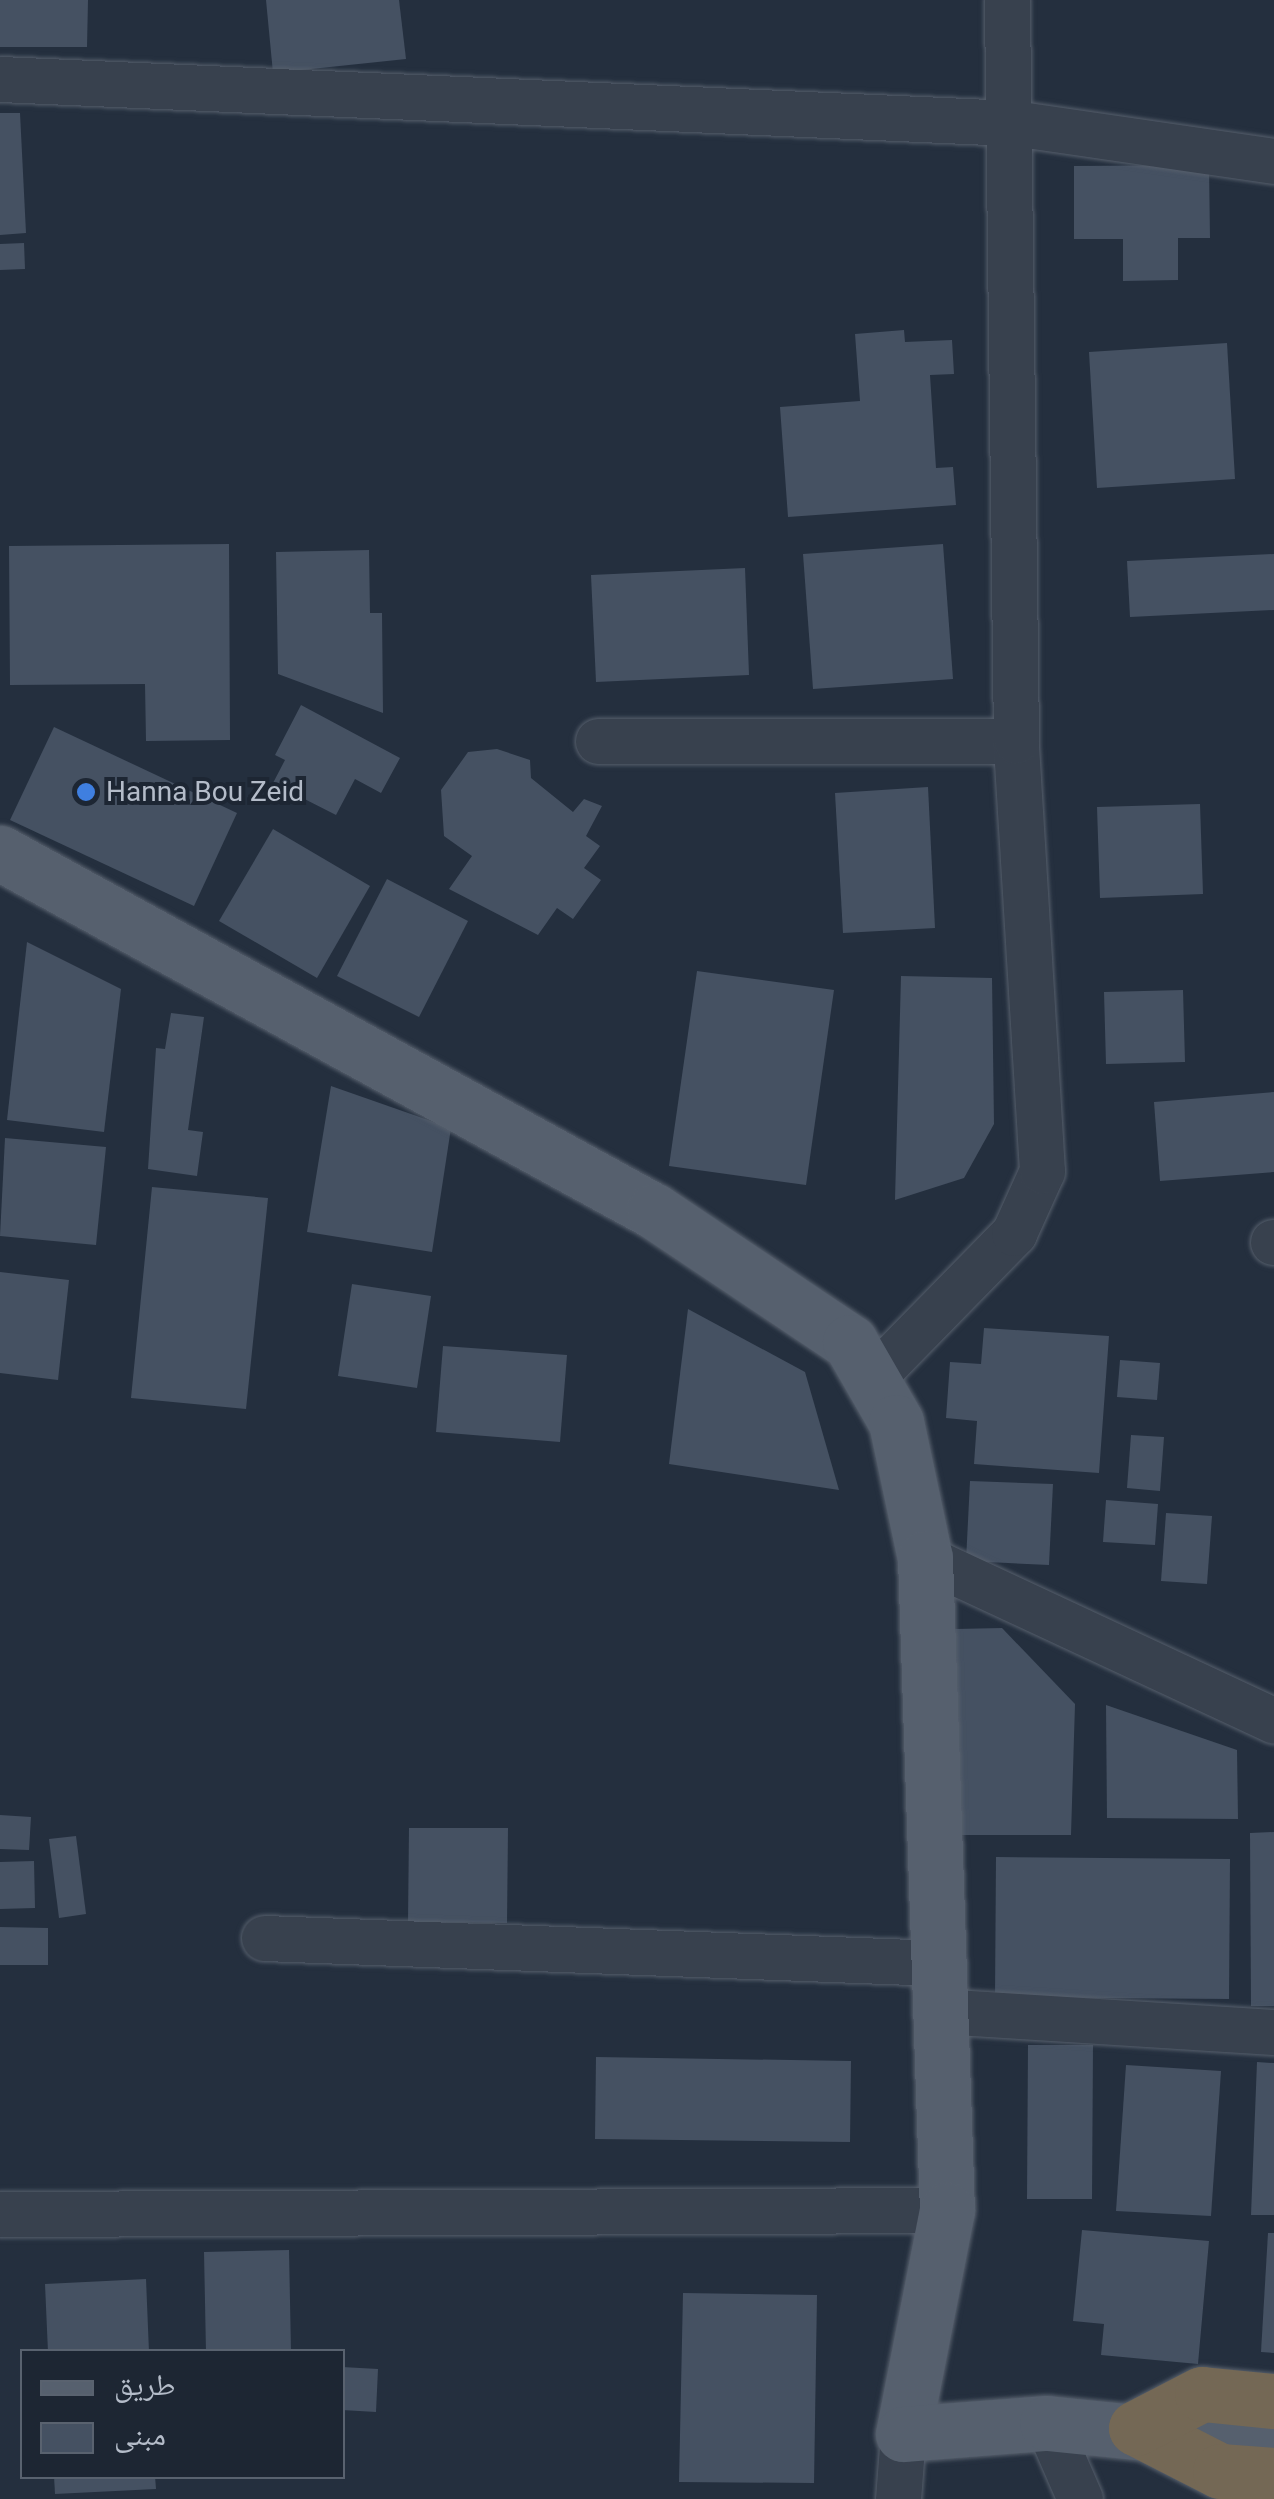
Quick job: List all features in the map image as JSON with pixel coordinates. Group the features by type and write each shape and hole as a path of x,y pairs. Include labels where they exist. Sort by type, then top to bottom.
{"highway":[{"path":"1202,2394 1268,2442 1220,2471 1136,2428 1202,2394"}],"main road":[{"path":"0,854 654,1211 790,1297 850,1342 875,1375 908,1465 925,1558 947,2210 904,2434 1047,2423 1136,2428"}],"street":[{"path":"875,1375 1014,1234 1042,1170 1016,742 1013,122 1007,0"},
{"path":"0,79 1013,122 1274,160"},
{"path":"598,741 1016,742"},
{"path":"925,1558 1274,1722"},
{"path":"264,1938 939,1987 1274,2032"},
{"path":"0,2214 947,2210"},
{"path":"1047,2423 1080,2499"},
{"path":"898,2499 904,2434"}],"building":[{"path":"0,0 88,0 87,47 0,47"},
{"path":"266,0 399,0 406,59 273,73"},
{"path":"0,113 20,113 26,233 0,235"},
{"path":"1209,165 1210,238 1178,238 1178,280 1123,281 1123,239 1074,239 1074,166"},
{"path":"24,243 25,269 0,270 0,244"},
{"path":"904,330 905,342 952,340 954,374 930,375 936,468 953,467 956,505 788,517 780,407 860,401 855,334"},
{"path":"1227,343 1235,479 1097,488 1089,352"},
{"path":"229,544 230,740 146,741 145,684 10,685 9,546"},
{"path":"943,544 953,679 813,689 803,554"},
{"path":"369,550 370,613 382,613 383,713 278,674 276,552"},
{"path":"1274,554 1274,610 1130,617 1127,561"},
{"path":"745,568 749,675 596,682 591,575"},
{"path":"301,705 400,758 381,793 355,779 336,815 273,783 285,760 275,755"},
{"path":"54,727 237,813 194,906 10,820"},
{"path":"497,749 530,760 531,778 573,812 584,799 602,806 586,836 600,846 584,868 601,880 573,919 557,908 538,935 449,889 472,856 444,836 441,790 468,752"},
{"path":"928,787 935,928 843,933 835,793"},
{"path":"1200,804 1203,894 1100,898 1097,807"},
{"path":"273,829 370,886 317,978 219,921"},
{"path":"387,879 468,921 419,1017 337,976"},
{"path":"27,942 121,989 104,1132 7,1120"},
{"path":"697,971 834,990 806,1185 669,1166"},
{"path":"901,976 992,978 994,1124 964,1178 895,1200"},
{"path":"1183,990 1185,1062 1106,1064 1104,992"},
{"path":"171,1013 204,1017 188,1130 203,1132 197,1176 148,1169 156,1048 165,1049"},
{"path":"331,1086 451,1128 432,1252 307,1232"},
{"path":"1274,1092 1274,1172 1160,1181 1154,1102"},
{"path":"5,1138 106,1147 96,1245 0,1236"},
{"path":"152,1187 268,1198 246,1409 131,1398"},
{"path":"0,1272 69,1280 58,1380 0,1373"},
{"path":"352,1284 431,1296 417,1388 338,1376"},
{"path":"688,1309 805,1372 839,1490 669,1464"},
{"path":"984,1328 1109,1336 1099,1473 974,1464 977,1421 946,1418 950,1362 981,1364"},
{"path":"443,1346 567,1355 560,1442 436,1432"},
{"path":"1120,1360 1160,1363 1157,1400 1117,1397"},
{"path":"1131,1435 1164,1437 1160,1491 1127,1488"},
{"path":"970,1481 1053,1484 1049,1565 966,1561"},
{"path":"1106,1500 1158,1504 1155,1545 1103,1542"},
{"path":"1166,1513 1212,1516 1207,1584 1161,1581"},
{"path":"1002,1628 1075,1704 1071,1835 954,1835 955,1629"},
{"path":"1106,1705 1237,1750 1238,1819 1107,1818"},
{"path":"0,1815 31,1817 29,1850 0,1849"},
{"path":"409,1828 508,1828 507,1923 408,1922"},
{"path":"1274,1832 1274,2006 1251,2006 1250,1833"},
{"path":"76,1836 86,1914 59,1918 49,1839"},
{"path":"996,1857 1230,1859 1229,1999 995,1997"},
{"path":"34,1861 35,1908 0,1909 0,1862"},
{"path":"0,1927 48,1928 48,1965 0,1965"},
{"path":"1028,2045 1093,2045 1092,2199 1027,2199"},
{"path":"596,2057 851,2061 850,2142 595,2139"},
{"path":"1257,2062 1274,2063 1274,2215 1251,2215"},
{"path":"1126,2065 1221,2071 1211,2216 1116,2211"},
{"path":"1082,2230 1209,2241 1198,2364 1101,2355 1104,2324 1073,2321"},
{"path":"1268,2233 1274,2233 1274,2353 1261,2352"},
{"path":"289,2250 291,2349 206,2349 204,2252"},
{"path":"146,2279 149,2349 48,2349 45,2284"},
{"path":"683,2293 817,2295 814,2483 679,2482"},
{"path":"345,2367 378,2369 376,2412 345,2410"},
{"path":"54,2479 155,2479 156,2489 55,2494"}],"place":[{"name":"Hanna Bou Zeid","path":"86,792"}]}
